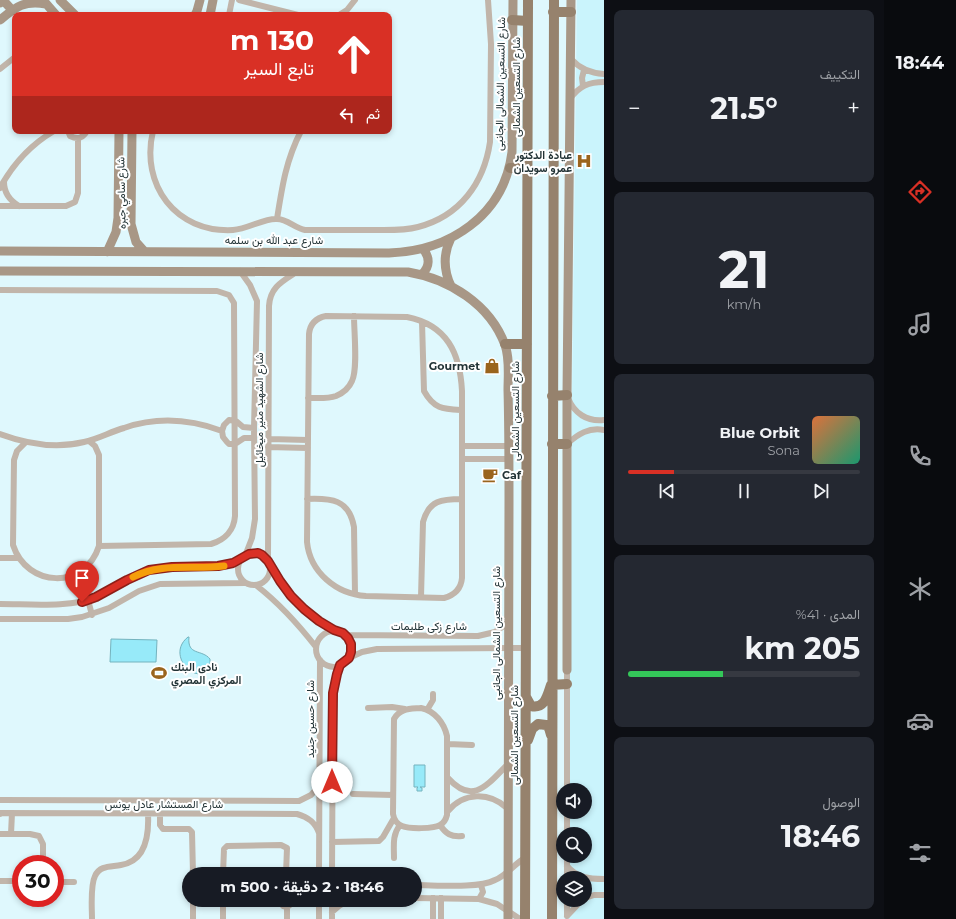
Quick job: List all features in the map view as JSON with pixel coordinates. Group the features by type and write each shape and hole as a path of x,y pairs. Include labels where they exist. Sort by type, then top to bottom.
{"main road":[{"path":"0,3 3,0 12,10"},
{"path":"60,0 72,12"},
{"path":"196,12 200,0"},
{"path":"211,12 213,0"},
{"name":"شارع التسعين الشمالى الجانبى","path":"510,168 512,152 513,0"},
{"name":"شارع التسعين الشمالى","path":"525,919 528,0"},
{"path":"552,919 551,685 554,0"},
{"path":"567,670 567,396 570,0"},
{"path":"0,20 23,3 30,1 45,2 53,12"},
{"path":"554,12 570,12"},
{"path":"512,20 528,21"},
{"name":"شارع سامي جبره","path":"107,252 116,232 118,218 119,134"},
{"name":"شارع سامي جبره","path":"132,134 131,219 134,236 144,251"},
{"path":"510,168 528,168"},
{"name":"شارع عبد الله بن سلمه","path":"0,251 407,252 423,249 451,238 468,228 482,215 494,200 505,182 510,168"},
{"path":"118,218 125,221 131,219"},
{"path":"451,238 446,249 444,262 446,274 451,286"},
{"path":"422,274 428,265 427,256 423,249"},
{"path":"0,271 396,272 422,274 451,286 467,296 485,312 493,322 506,349 527,344"},
{"name":"شارع التسعين الشمالى الجانبى","path":"506,349 509,446 507,808 508,915"},
{"path":"552,396 567,396"},
{"path":"552,444 567,444"},
{"path":"551,685 567,684"},
{"path":"526,697 531,706 541,706 545,702 551,685"},
{"path":"526,746 532,730 538,724 546,724 552,737"}],"street":[{"path":"230,12 232,0"},
{"path":"239,0 286,12"},
{"path":"344,12 354,0"},
{"path":"153,134 150,157 153,174 158,189 168,204 184,217 203,226 218,230 234,230 249,227 267,220 277,219 284,220 298,228 305,230 406,230 423,226 449,213 467,197 480,178 488,154 490,142 491,44 488,0"},
{"path":"0,69 12,59"},
{"path":"570,59 584,70 604,74"},
{"path":"583,86 582,78 584,70"},
{"path":"570,99 576,91 583,86 592,82 604,82"},
{"path":"0,188 21,157 37,142 49,134"},
{"path":"69,134 70,136 78,138 82,137 84,134"},
{"path":"277,219 286,167 294,144 299,134"},
{"path":"0,206 66,206 75,202 78,193 78,138"},
{"path":"4,180 4,186 9,198 19,206"},
{"name":"شارع الشهيد منير ميخائيل","path":"240,271 250,285 257,301 254,428 255,519 252,538 243,558"},
{"path":"257,301 264,297 269,300 274,288 297,272"},
{"path":"0,290 217,291 225,293 231,298 235,306 235,521 229,533 222,539 211,544 99,546"},
{"name":"شارع الشهيد منير ميخائيل","path":"269,300 269,563"},
{"path":"326,316 407,318 422,322 436,328 443,335 453,351 461,374 462,578 460,587 453,594 444,598 355,594 342,590 330,583 320,574 312,562 308,549 307,499 309,334 312,324 321,317 326,316"},
{"path":"308,398 335,396 348,388 352,381 355,367 354,316"},
{"path":"422,322 424,391 428,399 434,405 442,409 462,410"},
{"path":"567,396 570,404 582,416 590,419 604,420"},
{"path":"0,434 26,442 54,446 89,441 131,426 161,420 192,422 222,431"},
{"path":"254,428 243,427 236,421 229,420 226,422 222,431 224,440 229,444 235,444 244,438 254,438"},
{"path":"567,444 583,432 593,429 604,430"},
{"path":"269,439 308,440"},
{"path":"26,442 17,451 14,464 13,545 18,558 30,570 41,576 65,578 78,573 88,565 96,554 99,546 99,455 89,441"},
{"path":"462,446 509,446"},
{"path":"268,447 308,448"},
{"path":"462,459 509,459"},
{"path":"307,499 327,498 333,500 344,507 351,517 354,527 355,594"},
{"path":"421,597 424,516 433,505 439,501 446,499 462,499"},
{"path":"0,604 67,604 88,600 110,590 138,574 149,570 172,567 218,566 233,563 253,553 258,553 266,558 288,591 304,609 319,621 346,635 350,641 352,648 349,658 340,665 331,666 320,660 316,652 316,647 318,640 323,634 334,630"},
{"path":"0,558 18,558"},
{"path":"243,558 239,565 238,572 240,578 245,583"},
{"path":"0,619 68,619 92,615 109,608 139,591 160,584 245,583 257,586 265,582 268,578 270,574 269,563"},
{"path":"257,586 295,620 316,647"},
{"path":"88,600 92,615"},
{"name":"شارع زكى طليمات","path":"346,635 478,636 495,632 508,623"},
{"name":"شارع زكى طليمات","path":"349,658 362,652 377,649 526,648"},
{"name":"شارع حسين جنيد","path":"319,867 320,660"},
{"name":"شارع حسين جنيد","path":"334,867 332,842 333,693 334,684 340,665"},
{"path":"567,670 567,783"},
{"path":"427,710 431,705 433,694"},
{"path":"368,708 421,708 437,717 445,729 448,744 448,811 446,819 440,825 431,828 406,827 400,825 394,818"},
{"path":"332,842 382,840 394,818 394,719 396,714 406,709"},
{"path":"448,744 472,745"},
{"path":"448,811 455,803 463,798 478,793 508,764"},
{"path":"448,778 456,786 463,790 478,793 491,798 507,808"},
{"name":"شارع المستشار عادل يونس","path":"0,800 293,801 306,799 316,791 320,785"},
{"path":"463,790 463,798"},
{"path":"353,794 393,795"},
{"path":"266,800 266,814"},
{"path":"11,834 12,813"},
{"name":"شارع المستشار عادل يونس","path":"0,814 297,814 313,822 319,833"},
{"path":"92,919 94,877 98,871 104,867 122,865 132,861 141,853 146,844 148,814"},
{"path":"160,814 160,825 163,829 189,829 192,832 193,867"},
{"path":"394,858 394,838 400,825"},
{"path":"440,825 449,835 455,837 462,836"},
{"path":"0,834 30,834 39,836 43,844 43,855"},
{"path":"223,867 224,849 227,846 281,845 287,848 286,867"},
{"path":"422,885 481,885 495,880 508,872 517,863 525,858"},
{"path":"567,866 572,871"},
{"path":"567,866 567,871"},
{"path":"592,879 604,879"},
{"path":"0,881 12,881"},
{"path":"64,882 74,882"},
{"path":"479,899 483,892 481,885"},
{"path":"592,896 604,896"},
{"path":"422,898 479,899 497,904 508,915 520,919"},
{"path":"433,898 433,919"},
{"path":"441,898 441,919"},
{"path":"193,907 193,919"},
{"path":"223,907 223,919"},
{"path":"287,919 289,907"},
{"path":"319,907 319,919"},
{"path":"332,907 332,919"},
{"path":"332,912 338,907"},
{"path":"567,907 567,918"},
{"path":"567,918 576,907"}],"shaded area":[{"path":"577,0 604,0 604,919 565,919 565,907 592,907 592,871 566,871 566,863 592,863 592,827 566,827 567,819 592,819 592,783 567,783"}],"water":[{"path":"188,637 190,647 193,650 207,656 210,659 210,667 204,672 198,674 191,671 181,660 180,652 182,644"},
{"path":"111,639 157,640 156,662 110,662"},
{"path":"414,765 425,765 425,787 420,787 422,788 422,791 417,791 418,787 414,787"}],"slow traffic":[{"path":"133,577 149,570 160,568 224,566"}],"place":[{"name":"عيادة الدكتور عمرو سويدان","path":"584,161"},
{"name":"Gourmet","path":"492,366"},
{"name":"Caf","path":"490,475"},
{"name":"نادي البنك المركزي المصري","path":"159,673"}],"route":[{"path":"82,602 96,597 138,574 149,570 172,567 226,565 242,559 249,554 258,553 262,555 266,558 291,596 304,609 319,621 334,630 343,633 351,644 352,648 349,658 344,664 340,665 334,684 332,782"}]}
